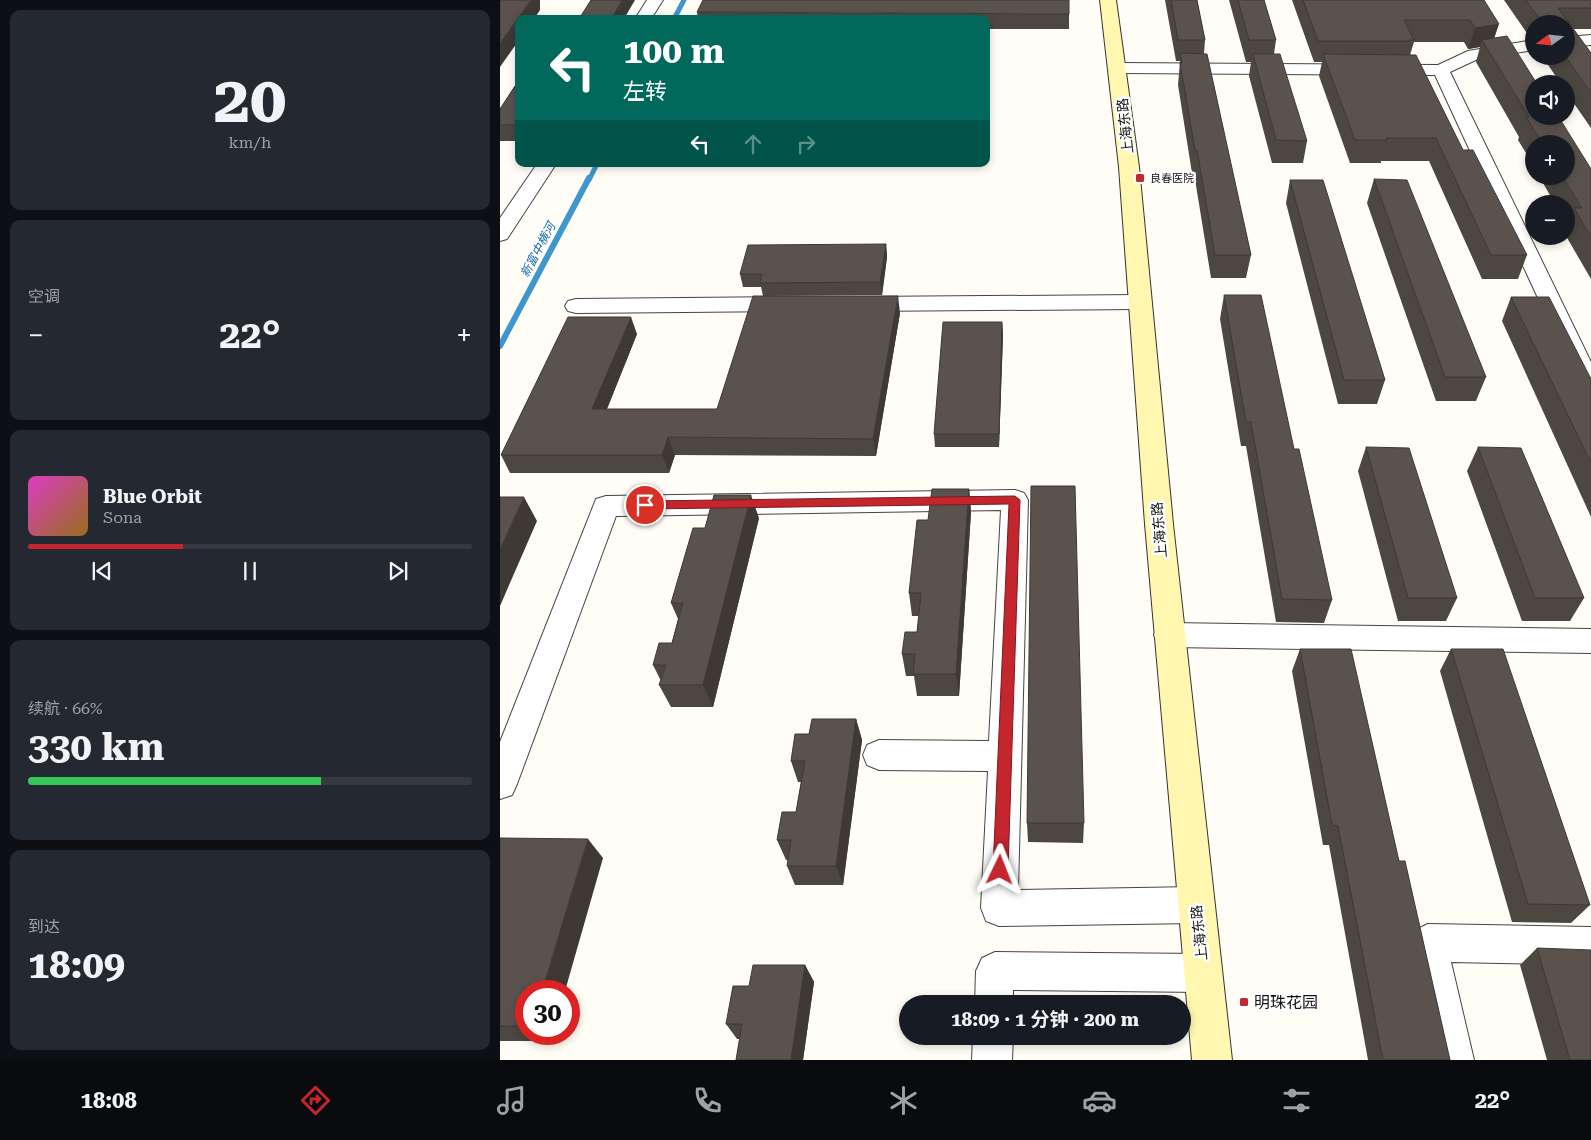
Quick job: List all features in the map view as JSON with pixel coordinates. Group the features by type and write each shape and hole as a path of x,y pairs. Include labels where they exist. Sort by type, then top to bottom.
{"street":[{"path":"646,15 655,0"},
{"name":"上海东路","path":"1108,0 1119,68 1136,224 1140,302 1169,635 1212,1060"},
{"path":"1575,41 1591,40"},
{"path":"1119,68 1441,70 1474,55 1525,46"},
{"path":"1441,70 1591,387"},
{"path":"500,235 544,167"},
{"path":"843,304 1140,302"},
{"path":"576,306 814,304"},
{"path":"500,784 606,506 1015,500 999,908 1196,905"},
{"path":"1169,635 1591,641"},
{"path":"879,755 1005,756"},
{"path":"1454,1060 1428,942 1591,946"},
{"path":"994,995 995,971 1203,973"},
{"path":"992,1060 993,1045"}],"building":[{"path":"500,0 531,0 520,15 515,15 515,22 500,43"},
{"path":"591,0 622,0 613,15 582,15"},
{"path":"703,0 1069,0 1069,14 697,12"},
{"path":"1171,0 1197,0 1205,40 1178,40"},
{"path":"1238,0 1264,0 1276,40 1249,40"},
{"path":"1303,0 1484,0 1499,24 1475,28 1470,20 1404,20 1414,40 1318,41"},
{"path":"1526,0 1591,0 1591,8 1558,8 1563,15 1537,15"},
{"path":"1575,31 1591,53 1591,93 1571,65 1575,65"},
{"path":"1507,36 1531,75 1525,75 1525,110 1482,40"},
{"path":"1180,53 1207,54 1251,255 1215,255 1197,150 1195,150 1180,63 1182,63"},
{"path":"1253,54 1280,54 1307,141 1276,140"},
{"path":"1323,54 1416,55 1463,150 1473,150 1527,255 1491,255 1436,138 1355,140"},
{"path":"515,86 515,125 500,125 500,109"},
{"path":"1531,125 1564,125 1570,135 1537,135"},
{"path":"1575,143 1591,169 1591,237 1575,210 1575,208 1582,208 1568,185 1575,185"},
{"path":"1374,179 1407,180 1486,377 1445,377"},
{"path":"1290,180 1323,180 1385,380 1344,380"},
{"path":"886,244 880,282 760,283 762,274 740,274 748,245"},
{"path":"1224,295 1261,295 1294,449 1299,449 1332,600 1282,599 1251,422 1246,422"},
{"path":"753,296 898,296 873,439 668,437 662,455 501,455 568,317 631,317 592,409 717,409"},
{"path":"1511,297 1549,297 1591,379 1591,463"},
{"path":"943,322 1002,322 999,434 934,434"},
{"path":"1366,447 1409,448 1457,598 1408,598"},
{"path":"1478,447 1521,448 1584,598 1535,598"},
{"path":"1031,486 1075,486 1084,823 1027,823"},
{"path":"932,489 969,489 956,674 913,674 915,654 902,654 905,632 917,632 921,593 909,593 917,520 928,520"},
{"path":"714,495 751,495 703,685 659,685 666,665 653,665 659,643 672,643 683,603 671,603 693,528 705,528"},
{"path":"500,497 524,497 500,549"},
{"path":"1300,649 1351,649 1399,861 1405,861 1450,1060 1383,1060 1338,826 1332,825"},
{"path":"1451,649 1503,649 1590,905 1528,904"},
{"path":"812,719 856,719 836,866 787,866 791,840 777,840 782,812 796,812 805,761 791,761 795,734 809,734"},
{"path":"500,838 588,839 545,980 515,980 515,1026 500,1026"},
{"path":"1537,948 1591,950 1591,1060 1570,1060"},
{"path":"753,965 805,965 791,1060 736,1060 742,1024 726,1024 733,986 749,986"}],"waterway":[{"name":"新富中横河","path":"676,15 684,0"},
{"name":"新富中横河","path":"589,180 596,167"},
{"name":"新富中横河","path":"500,346 589,178"}],"place":[{"name":"良春医院","path":"1140,178"},
{"name":"明珠花园","path":"1244,1002"}],"route":[{"path":"645,505 1015,500 1000,870"}]}
